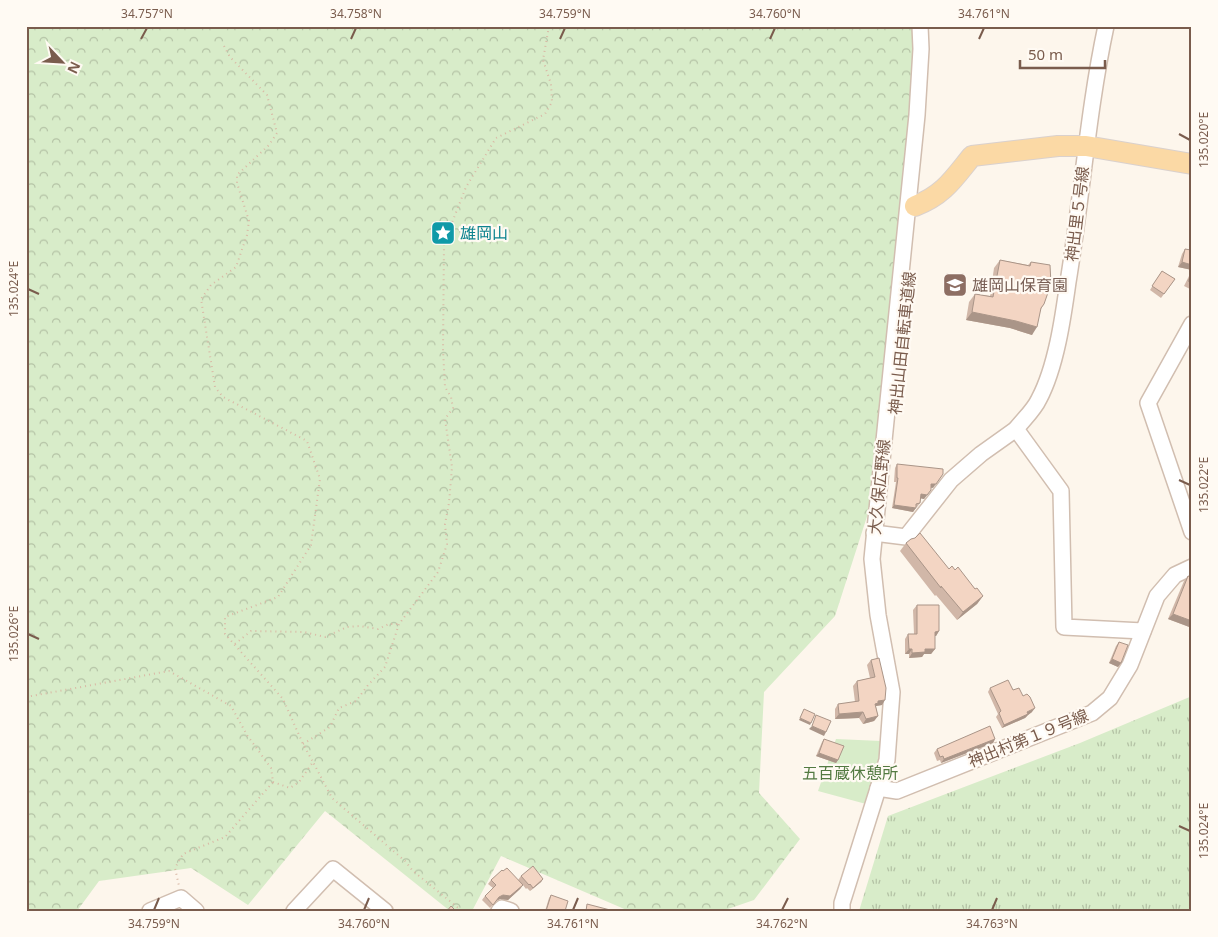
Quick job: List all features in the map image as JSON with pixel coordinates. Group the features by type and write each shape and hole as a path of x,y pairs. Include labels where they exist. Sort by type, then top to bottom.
{"main road":[{"path":"911,208 930,200 946,189 972,156 1058,146 1086,146 1192,164"}],"street":[{"name":"大久保広野線","path":"842,911 842,903 887,760 892,692 877,606 872,558 911,208 918,115 921,49 920,26"},
{"name":"神出里５号線","path":"874,533 906,537 951,480 981,454 1016,429 1039,400 1051,370 1064,308 1077,228 1086,146 1106,26"},
{"path":"1192,324 1148,403 1192,532"},
{"path":"1016,429 1061,491 1064,627 1143,631"},
{"name":"神出村第１９号線","path":"878,788 897,791 1092,713 1110,698 1130,665 1157,596 1175,575 1192,567"},
{"path":"294,911 333,870 385,911"},
{"path":"150,911 181,898 196,911"},
{"path":"499,911 502,908 511,911"}],"path":[{"path":"303,744 330,727 339,708 356,701 385,667 399,624 438,572 447,544 445,524 452,467 445,419 453,408 451,397 445,387 443,350 444,243 466,187 496,138 545,114 552,102 551,84 543,60 549,26"},
{"path":"224,46 230,57 267,95 277,133 269,145 236,175 249,221 247,235 236,267 211,285 201,299 215,387 223,397 307,441 320,478 311,545 278,597 225,617 225,634 283,699 303,744 332,798 406,861 413,871 462,911"},
{"path":"234,644 252,631 304,632 325,637 347,627 360,626 378,629 389,624 399,624"},
{"path":"26,696 169,671 231,706 247,735 271,768 272,782 225,837 183,854 175,868 181,898"},
{"path":"272,782 290,788 298,782 313,762"}],"green space":[{"path":"26,26 913,26 912,113 872,501 835,616 764,692 759,793 800,839 754,900 722,911 629,911 501,856 472,911 450,911 325,811 248,905 191,868 99,881 77,911 26,911"},
{"path":"1192,696 1192,911 859,911 888,816 1080,743"},
{"name":"五百蔵休憩所","path":"836,739 881,741 877,768 866,804 818,791"}],"building":[{"path":"1192,246 1192,265 1182,262 1185,249 1191,250"},
{"path":"1000,260 1030,266 1031,262 1050,265 1051,284 1041,308 1037,327 972,312 975,294 993,297"},
{"path":"1162,271 1175,279 1164,294 1152,286"},
{"path":"1192,273 1192,283 1188,281"},
{"path":"897,464 943,469 943,474 936,484 931,484 931,490 927,495 921,494 920,503 916,504 916,508 894,505 898,478"},
{"path":"920,533 949,569 952,566 955,570 958,567 983,596 963,612 941,586 941,588 906,543"},
{"path":"1188,576 1192,577 1192,621 1173,614"},
{"path":"917,605 939,605 939,631 935,632 935,649 925,649 925,652 912,653 912,649 909,649 908,634 917,634"},
{"path":"1119,642 1128,645 1121,663 1112,659"},
{"path":"879,658 886,688 885,700 878,701 875,704 878,716 866,719 863,712 839,714 838,704 859,701 857,681 875,677 871,660"},
{"path":"1008,680 1013,690 1019,688 1023,696 1027,694 1030,697 1035,708 1027,712 1028,714 1004,725 999,713 1001,711 990,688"},
{"path":"804,709 815,714 811,723 800,718"},
{"path":"816,715 831,721 826,732 812,726"},
{"path":"990,726 995,739 944,759 943,756 940,757 937,749"},
{"path":"824,739 844,746 838,760 819,753"},
{"path":"533,866 543,879 533,888 521,876"},
{"path":"507,868 523,885 510,896 503,895 499,897 493,905 485,896 496,885 491,880"},
{"path":"551,895 568,901 565,911 546,911"},
{"path":"587,904 614,911 586,911"},
{"path":"451,906 456,911 447,911"}],"place":[{"name":"雄岡山","path":"443,233"},
{"name":"雄岡山保育園","path":"955,285"}]}
